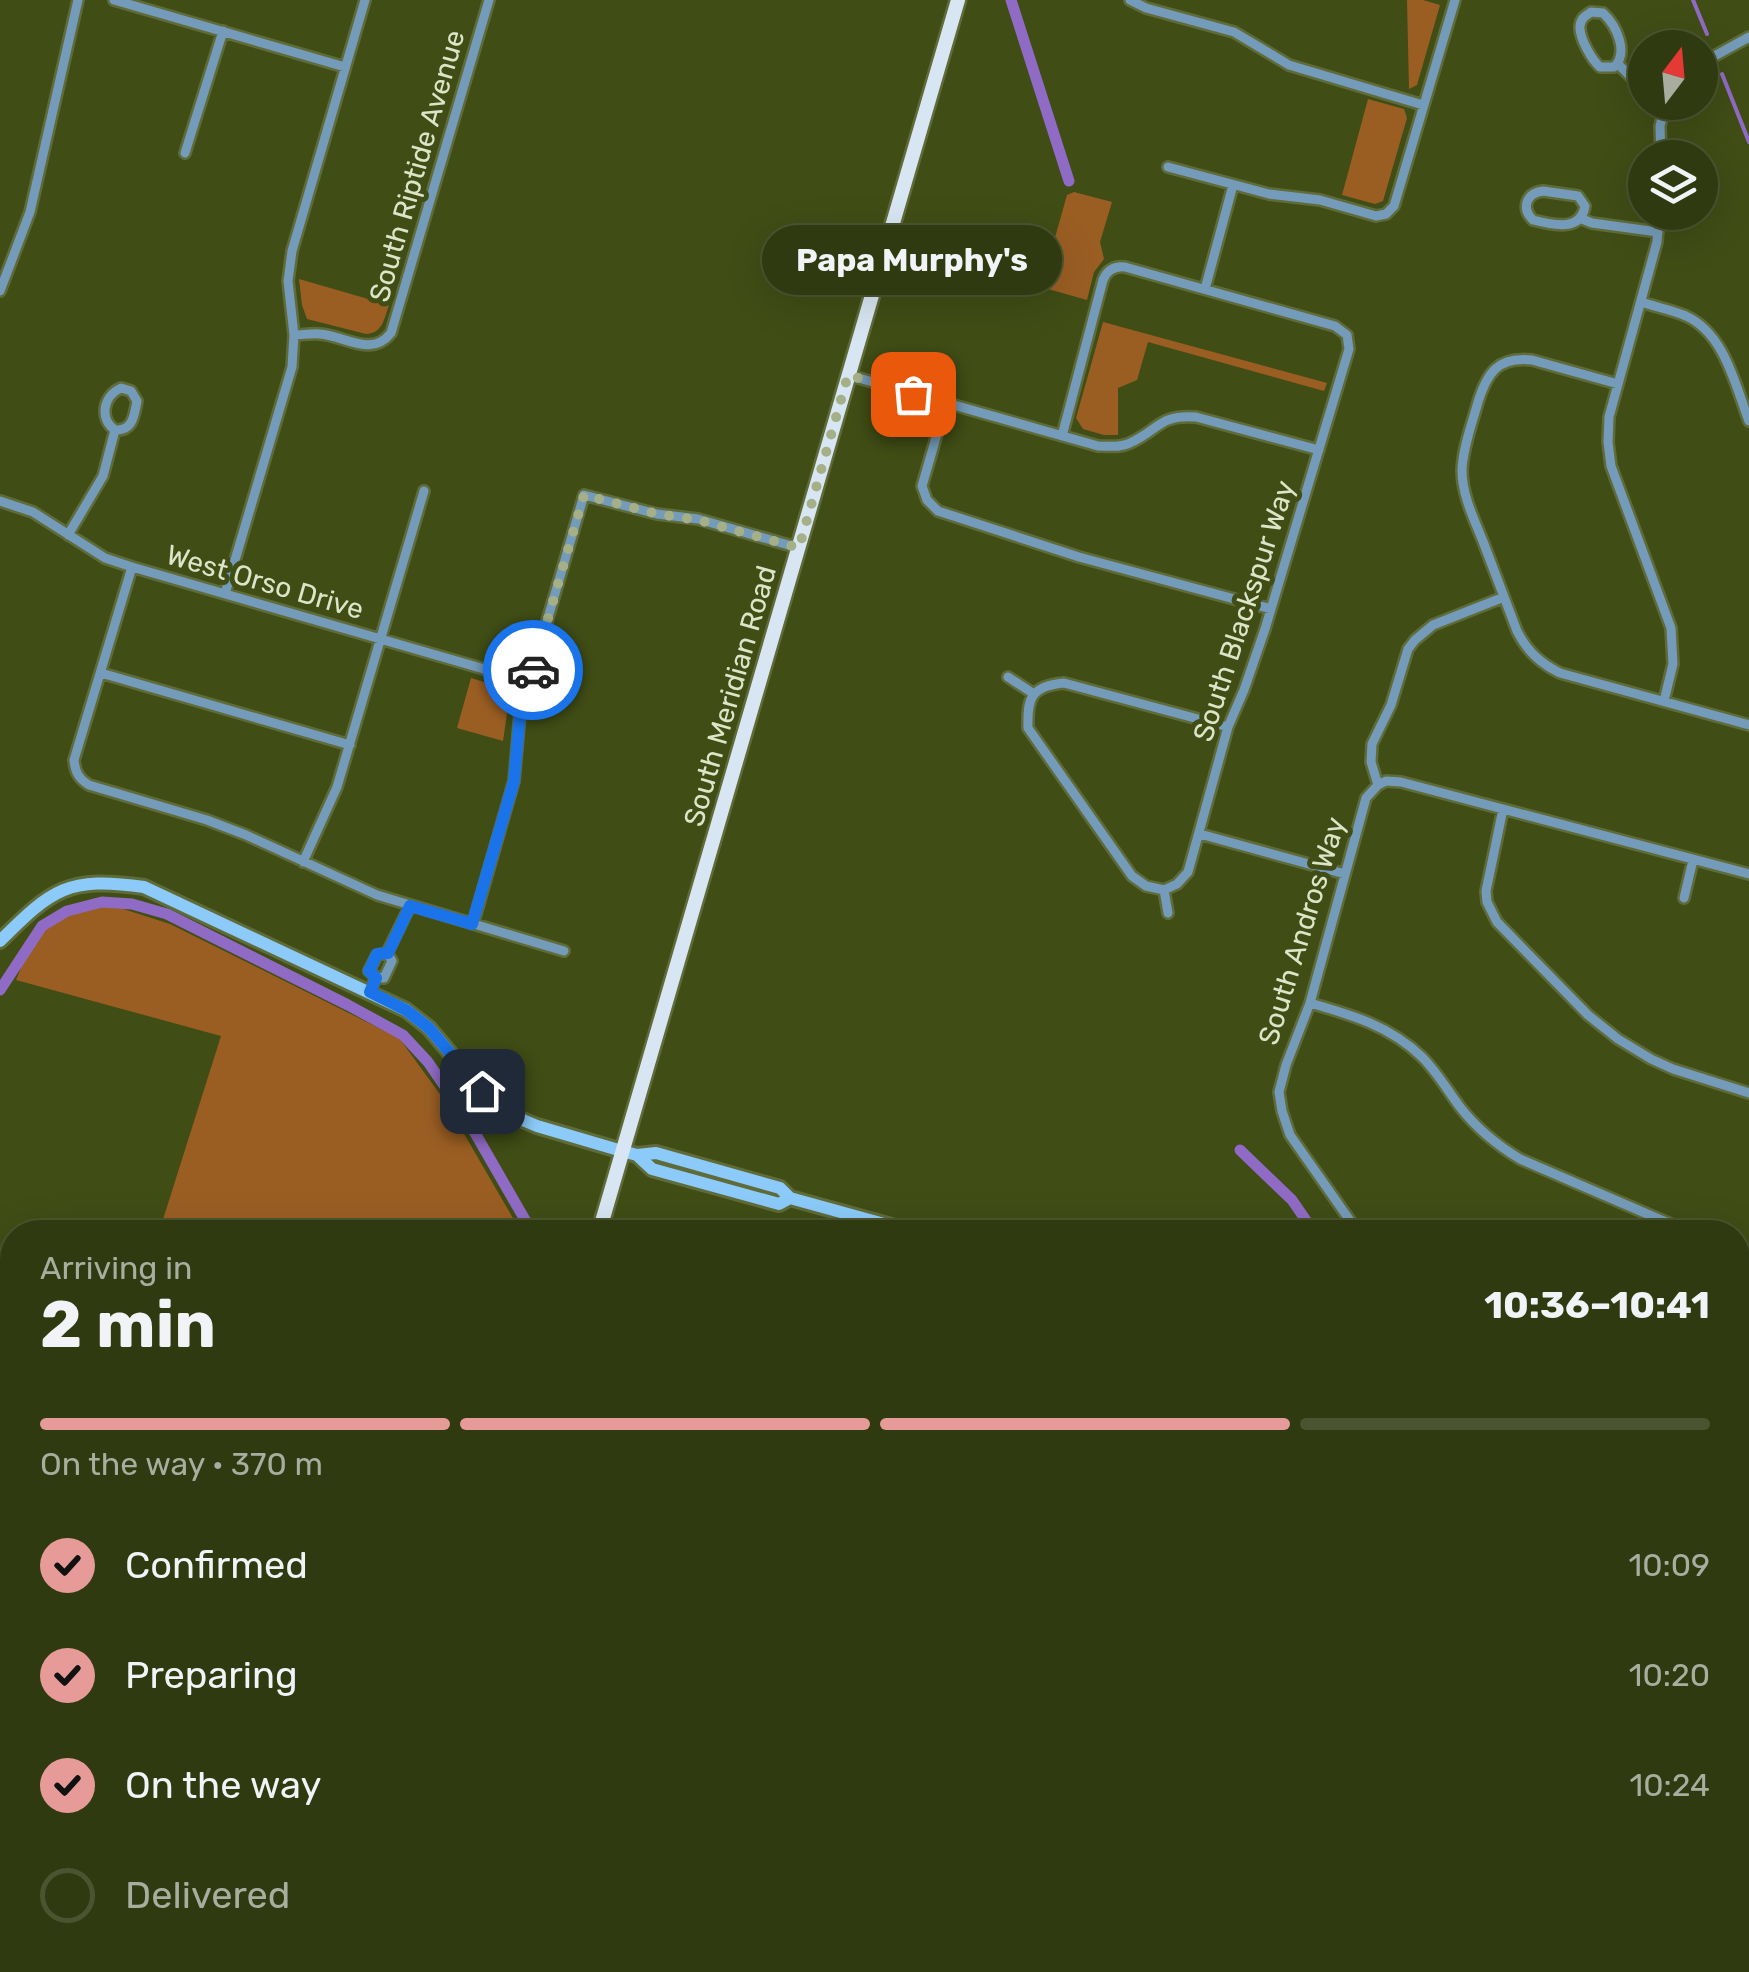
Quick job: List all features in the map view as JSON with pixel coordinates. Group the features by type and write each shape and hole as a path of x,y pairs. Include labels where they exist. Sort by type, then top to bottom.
{"main road":[{"name":"South Meridian Road","path":"604,1220 630,1153 848,375 958,0"},
{"path":"0,941 38,903 60,890 98,883 144,888 406,1010 429,1028 500,1107 537,1126 630,1153 652,1169 778,1204 790,1198 870,1220"}],"street":[{"path":"0,291 30,212 78,0"},
{"path":"114,0 345,67"},
{"path":"226,594 292,367 289,266 364,0"},
{"name":"South Riptide Avenue","path":"294,336 320,334 368,347 384,342 391,333 490,0"},
{"path":"1130,0 1234,32 1289,66 1423,106"},
{"path":"1168,167 1269,194 1320,200 1376,216 1386,214 1394,206 1455,0"},
{"path":"1600,12 1609,18 1622,51 1618,64 1604,68 1594,63 1580,29 1589,14 1600,12"},
{"path":"185,153 223,31"},
{"path":"1718,54 1749,37"},
{"path":"1618,64 1628,74"},
{"path":"1062,436 1106,273 1113,268 1125,268 1205,290 1233,185"},
{"path":"1539,191 1574,194 1584,203 1582,218 1569,224 1536,222 1528,215 1527,201 1539,191"},
{"path":"1582,218 1592,224 1658,232 1609,417 1608,454 1672,628 1673,664 1664,702"},
{"name":"South Blackspur Way","path":"1164,890 1178,884 1188,872 1228,727 1271,609 1349,349 1347,335 1335,326 1205,290"},
{"path":"1641,302 1688,316 1708,331 1722,351 1749,421"},
{"path":"1618,384 1520,358 1497,366 1483,386 1466,445 1463,481 1468,505 1522,642 1546,666 1749,724"},
{"path":"848,375 1098,446 1129,444 1162,421 1179,416 1196,417 1320,450"},
{"path":"125,388 135,395 135,413 127,428 115,430 104,418 106,406 114,391 125,388"},
{"path":"946,403 922,486 932,506 947,516 1271,609"},
{"path":"68,536 103,476 115,430"},
{"path":"303,862 338,787 424,491"},
{"path":"472,924 514,781 520,713 584,495 698,520 799,548"},
{"name":"West Orso Drive","path":"0,500 33,512 105,558 132,568 529,682"},
{"path":"132,568 74,760 77,775 90,785 246,835 376,896 564,951"},
{"name":"South Andros Way","path":"1350,1220 1290,1136 1282,1111 1282,1077 1310,1003 1366,798 1378,784 1371,762 1372,744 1391,705 1408,650 1433,625 1504,597"},
{"path":"101,672 350,746"},
{"path":"1008,677 1034,694"},
{"path":"1168,913 1164,890 1146,886 1132,876 1028,728 1028,708 1034,694 1046,684 1064,683 1228,727"},
{"path":"1378,784 1401,782 1749,874"},
{"path":"1503,809 1488,878 1487,902 1497,922 1598,1024 1618,1039 1651,1059 1749,1093"},
{"path":"1200,834 1345,874"},
{"path":"1684,898 1693,860"},
{"path":"370,992 376,978 384,978 392,962 388,953 410,906"},
{"path":"1310,1003 1371,1022 1408,1045 1437,1074 1473,1123 1502,1148 1662,1220"}],"shaded area":[{"path":"1407,0 1440,5 1417,85 1409,89"},
{"path":"1368,99 1404,109 1407,118 1383,201 1375,204 1342,195"},
{"path":"1074,192 1112,202 1100,242 1104,259 1094,272 1087,300 1041,287 1067,195"},
{"path":"299,279 389,305 382,324 366,334 307,319"},
{"path":"1103,322 1327,383 1324,391 1148,342 1137,380 1118,388 1118,435 1104,435 1083,429 1076,418"},
{"path":"471,678 510,693 503,741 457,728"},
{"path":"111,905 170,924 399,1038 445,1101 514,1220 163,1220 221,1036 16,980 34,936 62,915"}],"waterway":[{"path":"1011,0 1069,181"},
{"path":"1693,0 1705,30"},
{"path":"1722,74 1749,142"},
{"path":"0,990 42,926 67,911 102,902 132,904 167,914 403,1035 428,1062 467,1119 525,1220"},
{"path":"1240,1150 1292,1200 1306,1220"}],"way so far":[{"path":"533,670 584,495 698,520 799,548 848,375 913,394"}],"place":[{"name":"Papa Murphy's","path":"913,394"}],"route":[{"path":"482,1091 429,1028 406,1010 370,992 376,978 369,971 377,954 388,953 410,906 472,924 514,781 520,713 533,670"}]}
